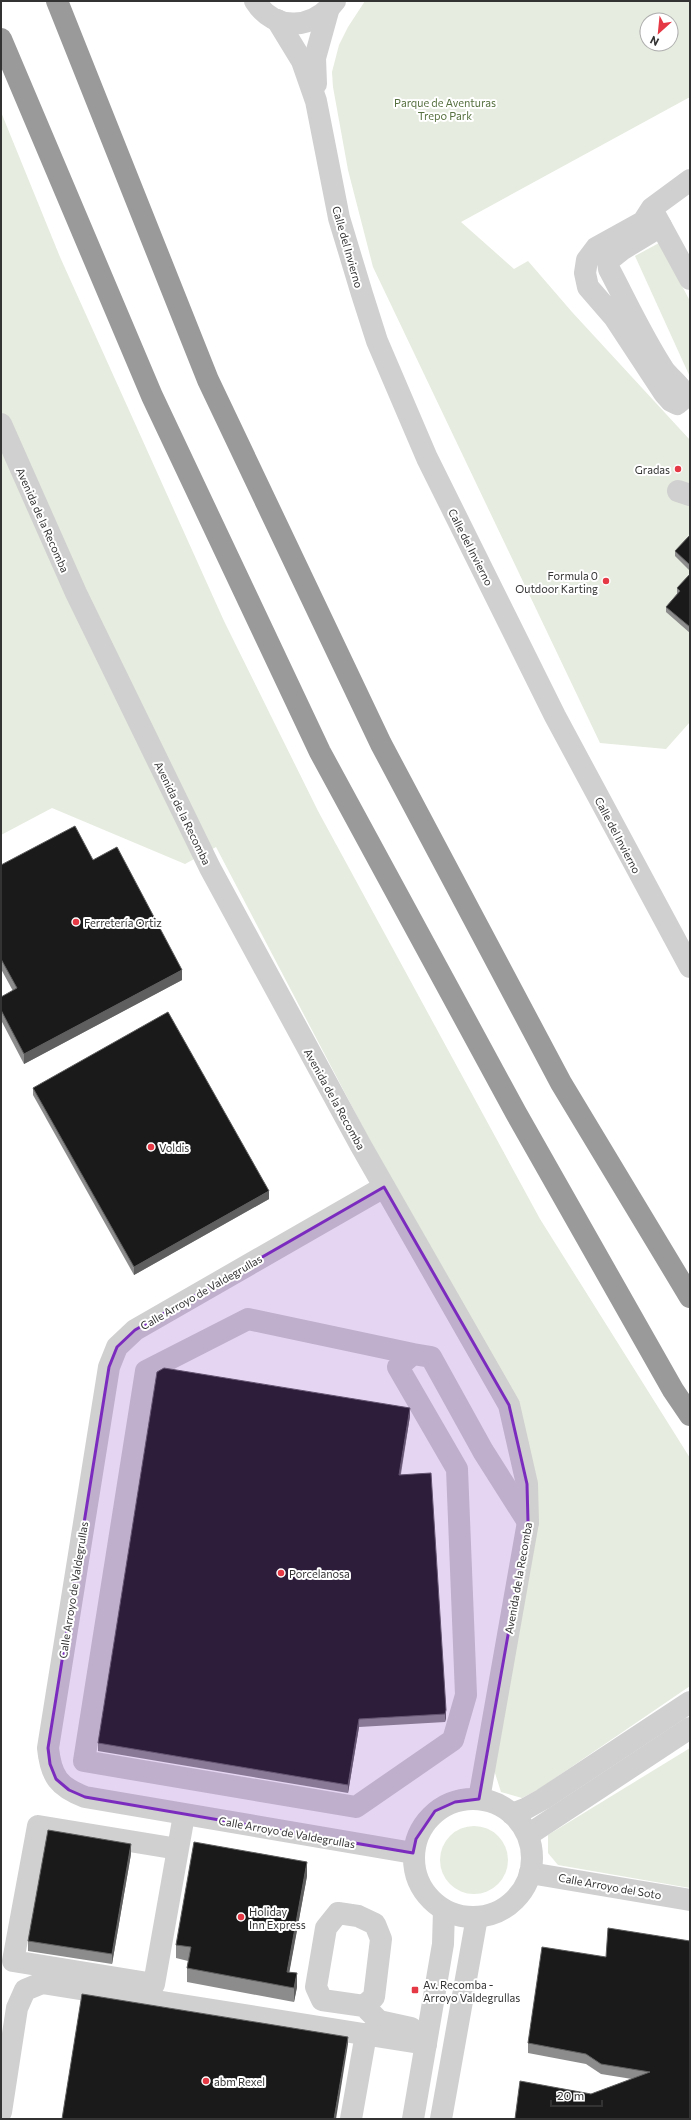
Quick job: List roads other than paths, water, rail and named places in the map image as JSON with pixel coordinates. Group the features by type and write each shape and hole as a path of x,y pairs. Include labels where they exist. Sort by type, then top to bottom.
{"highway":[{"path":"57,1 208,380 381,744 561,1083 690,1297"},
{"path":"1,39 152,396 320,752 516,1113 669,1383 690,1415"}],"street":[{"path":"255,1 259,9 277,20 289,24 306,23 318,18 331,6"},
{"name":"Calle del Invierno","path":"316,101 315,58 331,6"},
{"name":"Calle del Invierno","path":"277,20 302,61 316,101 334,195 362,294 377,341 427,458 555,716 690,967"},
{"path":"656,217 643,222 596,248 587,260 585,273 588,287 614,317 664,393 671,401 677,404 683,399 684,393 680,386 665,371 647,340 609,269 608,261 623,249 656,217 689,183"},
{"path":"656,217 690,279"},
{"name":"Avenida de la Recomba","path":"1,424 76,593 210,868 384,1187 509,1405 527,1484 528,1522 479,1799"},
{"name":"Calle Arroyo de Valdegrullas","path":"384,1187 135,1330 117,1346 109,1367 48,1748 50,1764 56,1779 69,1790 86,1797 413,1853"},
{"path":"413,1354 398,1367 458,1469 466,1695 453,1740 356,1807 84,1761 146,1370 248,1320 431,1357 483,1451 528,1522"},
{"path":"512,1814 525,1810 543,1799 690,1702"},
{"path":"528,1835 690,1728"},
{"path":"479,1799 490,1801 512,1814 528,1835 532,1856 530,1873 524,1889 512,1902 496,1912 477,1917 464,1916 444,1910 432,1901 422,1889 416,1872 413,1853 416,1839 424,1824 435,1811 455,1802 479,1799"},
{"path":"178,1849 38,1826 13,1961 154,1984 178,1849 184,1815"},
{"name":"Calle Arroyo del Soto","path":"530,1873 690,1900"},
{"path":"414,2119 443,1944 444,1910"},
{"path":"441,2119 477,1917"},
{"path":"1,2112 17,2008 25,1990 42,1983 366,2034 427,2038"},
{"path":"364,2006 379,2021 427,2038"},
{"path":"351,2119 366,2034"}],"place":[{"name":"Gradas","path":"678,469"},
{"name":"Formula 0 Outdoor Karting","path":"606,581"},
{"name":"Ferretería Ortiz","path":"76,922"},
{"name":"Voldis","path":"151,1147"},
{"name":"Porcelanosa","path":"281,1573"},
{"name":"Holiday Inn Express","path":"241,1917"},
{"name":"Av. Recomba - Arroyo Valdegrullas","path":"415,1990"},
{"name":"abm Rexel","path":"206,2081"}],"park label":[{"name":"Parque de Aventuras Trepo Park","path":"445,108"}]}
